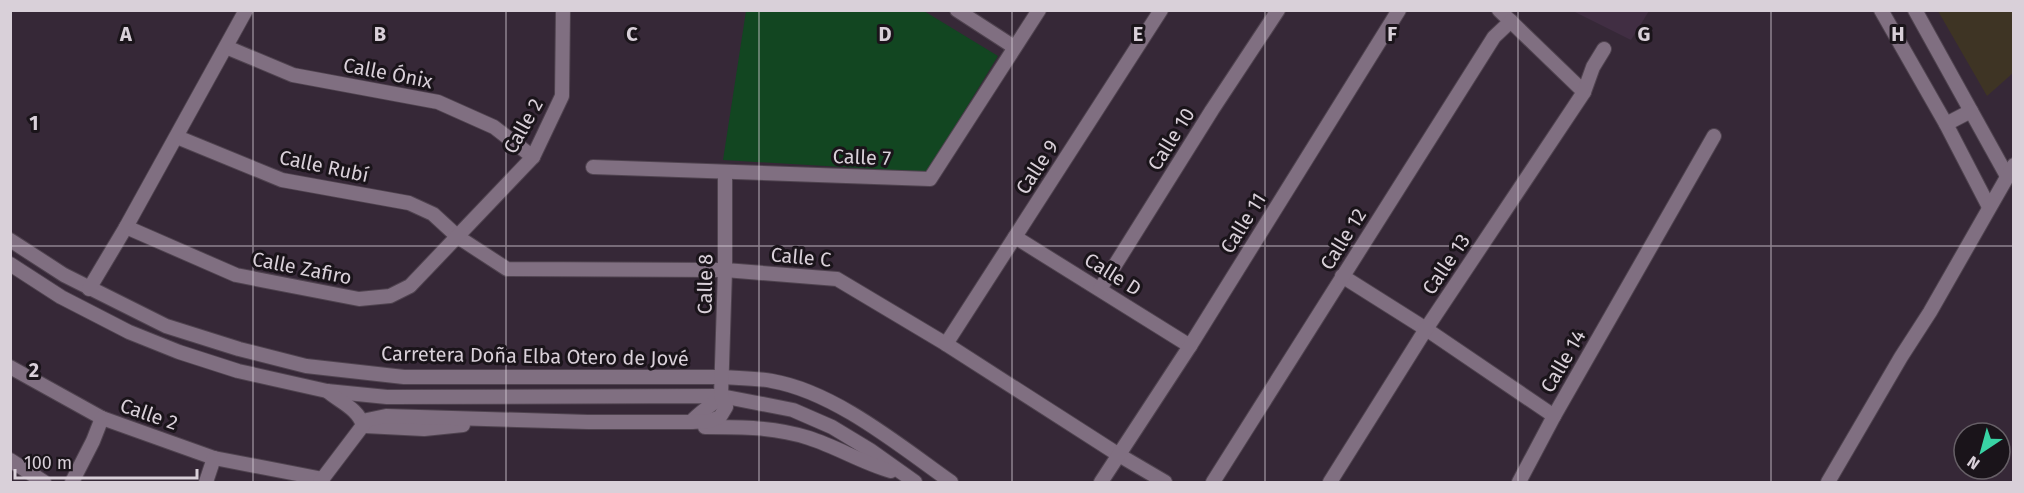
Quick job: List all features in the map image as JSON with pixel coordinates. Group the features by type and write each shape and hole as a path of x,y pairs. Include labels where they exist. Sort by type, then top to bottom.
{"street":[{"path":"89,289 177,137 246,10"},
{"name":"Calle 2","path":"458,237 533,157 562,96 563,10"},
{"path":"957,10 1014,47"},
{"name":"Calle 7","path":"593,167 930,179 1039,10"},
{"name":"Calle 9","path":"946,344 1161,10"},
{"name":"Calle 10","path":"1100,289 1212,110 1278,10"},
{"name":"Calle 11","path":"1101,483 1399,10"},
{"path":"1498,10 1584,92"},
{"path":"1881,10 1946,124 1989,207"},
{"path":"1828,483 1901,357 1930,312 2010,170 1971,111 1915,10"},
{"name":"Calle 12","path":"1213,483 1494,37 1511,21"},
{"name":"Calle Ónix","path":"226,47 293,75 438,102 494,127 533,157"},
{"name":"Calle 13","path":"1330,483 1426,329 1584,92 1593,67 1604,49"},
{"path":"1946,124 1971,111"},
{"name":"Calle 14","path":"1342,276 1426,329 1554,416 1714,136"},
{"name":"Calle Rubí","path":"177,137 282,180 409,203 433,214 458,237"},
{"name":"Calle 8","path":"691,422 710,421 720,417 726,407 721,396 725,172"},
{"name":"Calle Zafiro","path":"126,227 236,275 359,299 390,296 410,286 458,237"},
{"name":"Calle C","path":"458,237 507,269 725,270 837,279 946,344 1165,483"},
{"name":"Calle D","path":"1015,237 1190,345"},
{"name":"Carretera Doña Elba Otero de Jové","path":"10,240 89,289 166,326 306,366 404,377 722,377 773,381 837,405 881,432 951,483"},
{"name":"Carretera Doña Elba Otero de Jové","path":"10,264 61,297 129,332 179,352 238,371 327,391 387,398 721,396 793,410 832,427 870,450 910,479"},
{"name":"Calle 2","path":"10,367 102,418 214,458 322,481"},
{"path":"322,481 363,426 362,419 352,408 327,391"},
{"path":"1519,483 1554,416"},
{"name":"Calle 2","path":"72,483 90,449 102,418"},
{"path":"363,426 424,429 470,424 484,420 691,422 705,427 776,429 811,438 910,479"},
{"path":"206,483 214,458"},
{"path":"10,460 44,483"}],"shaded area":[{"path":"1573,11 1649,11 1631,40"},
{"path":"1938,11 2013,11 2013,73 1987,96"}],"green space":[{"path":"746,11 924,11 998,56 927,172 723,160"}]}
